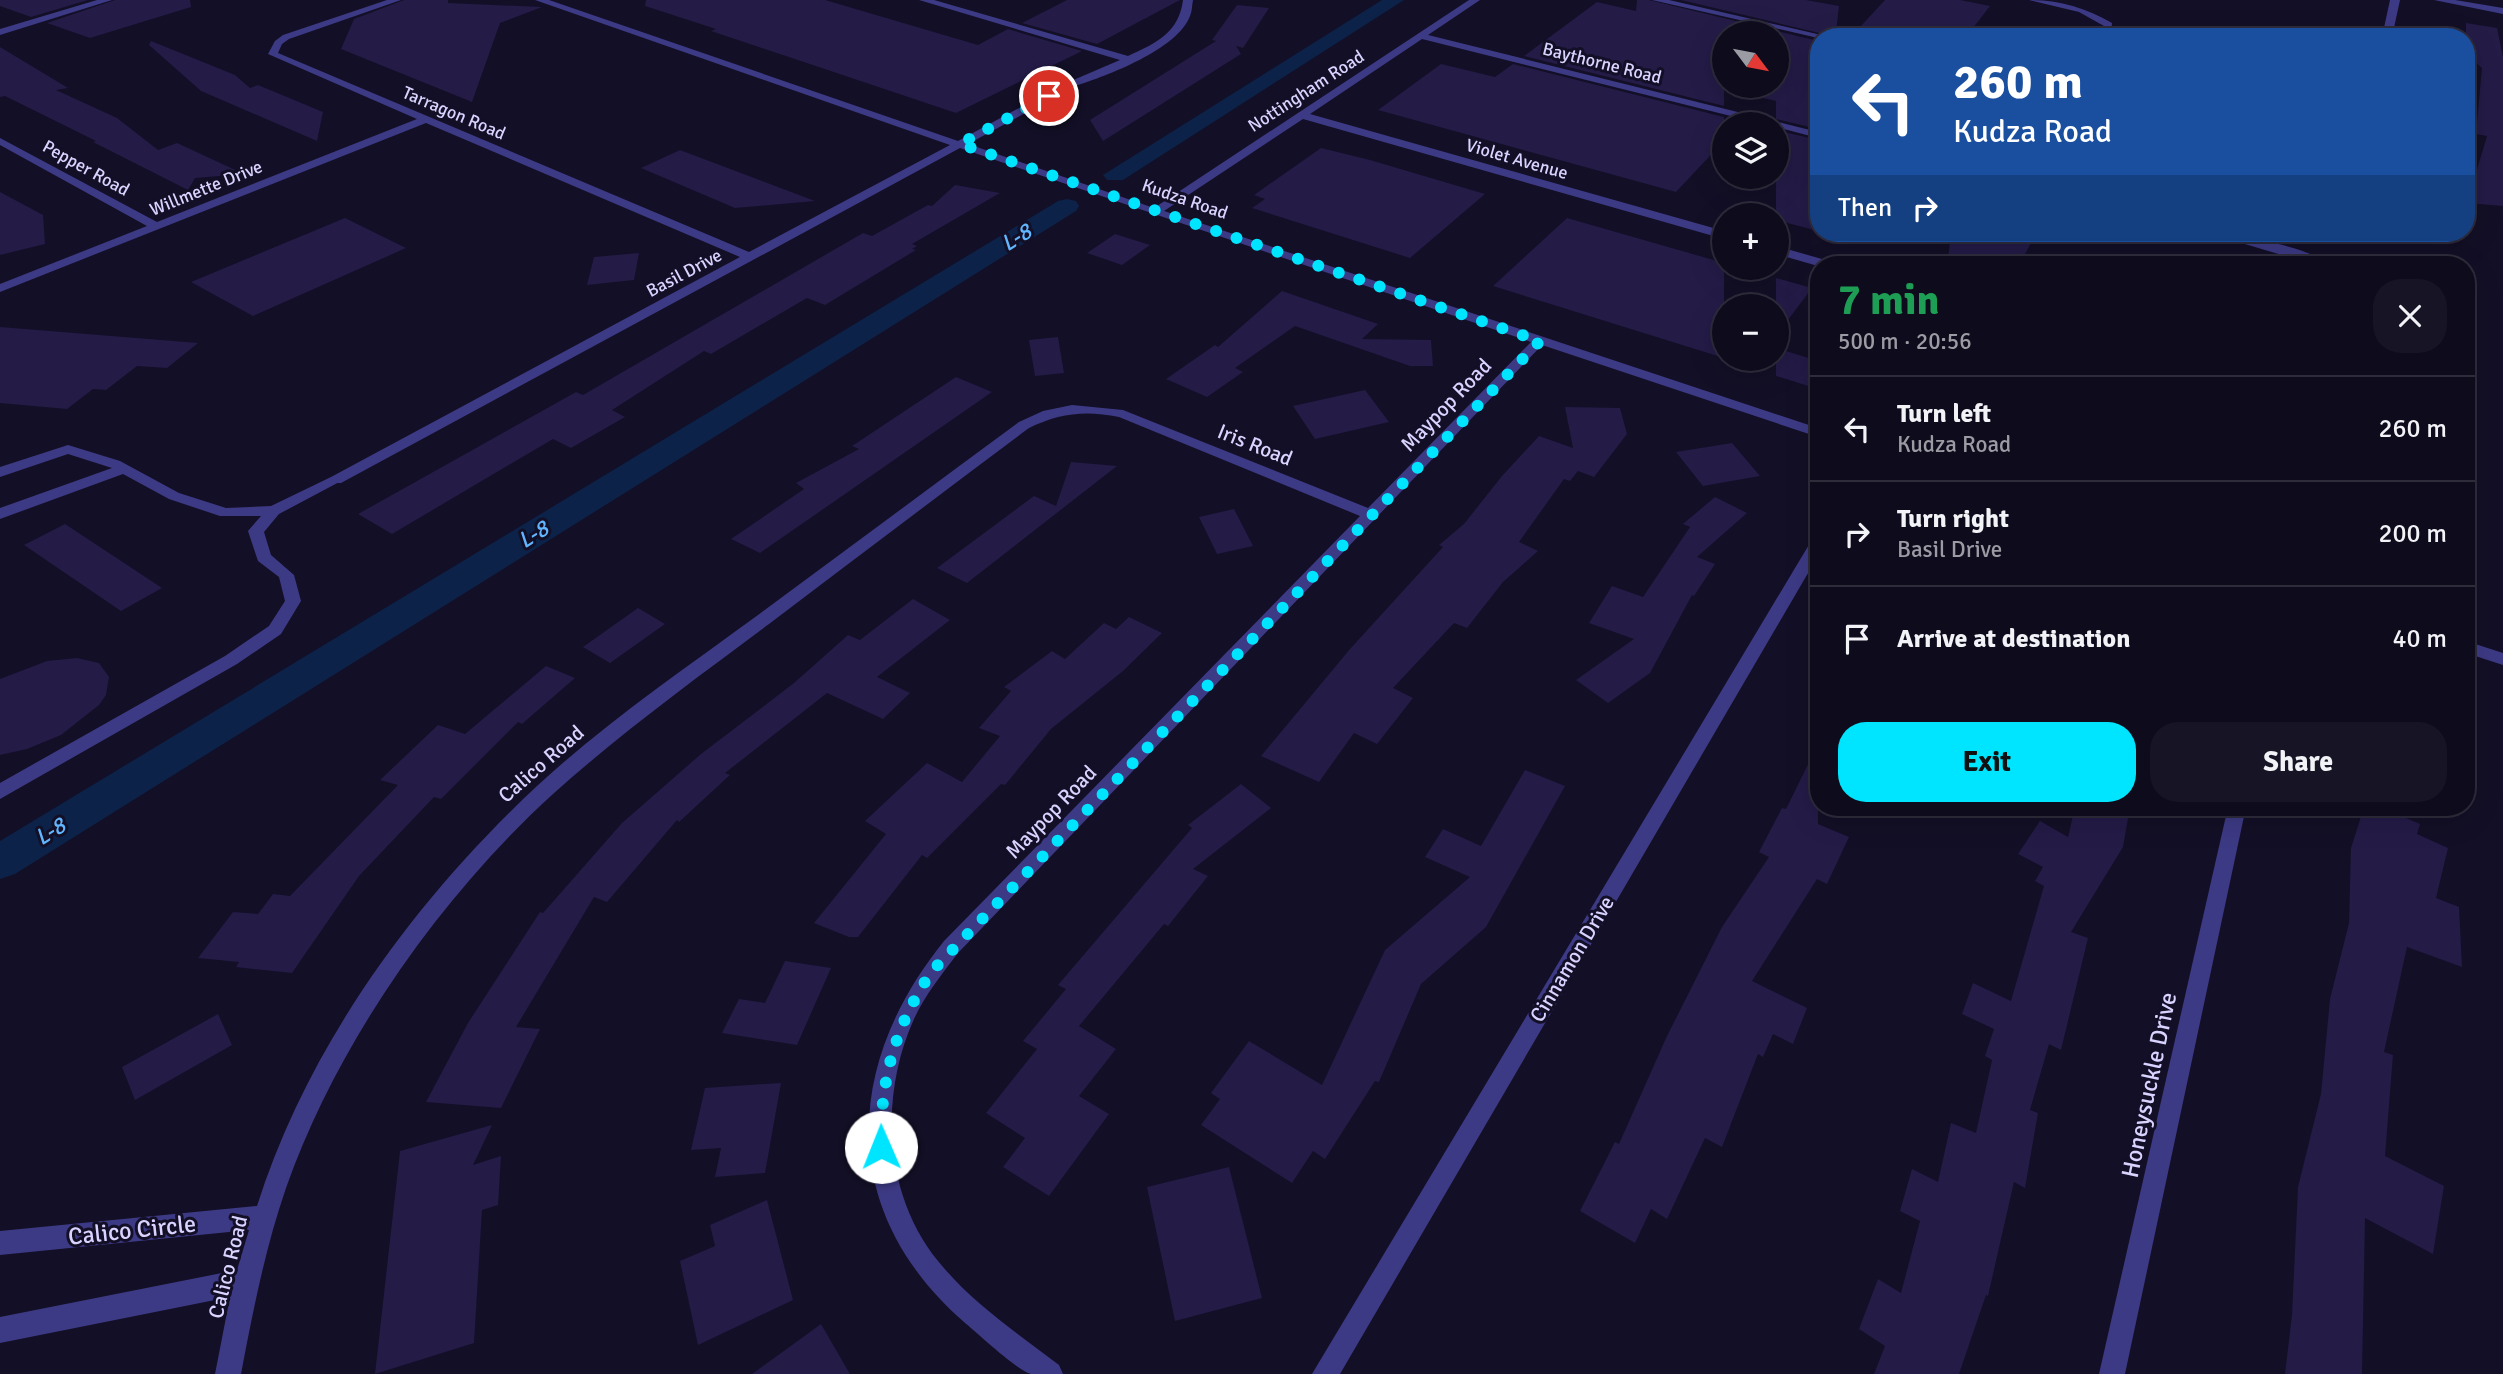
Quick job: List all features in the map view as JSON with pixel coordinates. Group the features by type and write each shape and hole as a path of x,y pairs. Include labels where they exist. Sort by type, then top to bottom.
{"street":[{"path":"0,32 107,0"},
{"name":"Tarragon Road","path":"396,0 286,37 273,48 273,54 750,257"},
{"name":"Kudza Road","path":"540,0 1155,212 1810,430"},
{"path":"924,0 1130,60"},
{"path":"1075,83 1130,60 1159,44 1179,28 1186,17 1188,0"},
{"name":"Nottingham Road","path":"1155,212 1475,0"},
{"path":"1657,0 1810,34"},
{"path":"2034,0 2094,14 2109,25 2108,28"},
{"path":"2389,28 2395,0"},
{"path":"2439,0 2503,11"},
{"name":"Baythorne Road","path":"1420,36 1727,112"},
{"name":"Basil Drive","path":"274,511 1049,96"},
{"name":"Violet Avenue","path":"1301,116 1712,232"},
{"name":"Willmette Drive","path":"0,288 425,120"},
{"name":"Baythorne Road","path":"1789,127 1810,133"},
{"name":"Pepper Road","path":"0,141 156,226"},
{"path":"2250,242 2301,256"},
{"path":"1789,254 1810,260"},
{"name":"Maypop Road","path":"1050,1374 976,1318 928,1269 895,1210 883,1157 880,1115 883,1083 901,1023 926,979 951,947 1540,341"},
{"name":"Calico Road","path":"228,1374 246,1281 264,1217 297,1132 328,1066 382,977 441,897 505,826 608,736 1024,425 1058,410 1079,407 1123,414"},
{"name":"Iris Road","path":"1123,414 1371,515"},
{"path":"0,472 68,449 125,469 174,496 225,513 274,511"},
{"path":"0,514 85,481 125,469"},
{"path":"0,792 149,708 275,630 293,601 286,575 264,557 256,531 274,511"},
{"name":"Cinnamon Drive","path":"1325,1374 1810,556"},
{"path":"2475,650 2503,659"},
{"name":"Honeysuckle Drive","path":"2112,1374 2235,816"},
{"name":"Calico Circle","path":"0,1243 264,1217"},
{"path":"0,1329 246,1281"}],"building":[{"path":"0,0 88,0 31,17 0,6"},
{"path":"115,0 190,0 191,7 90,38 47,23"},
{"path":"404,0 448,0 448,3 542,7 500,23 472,102 341,49 354,19"},
{"path":"646,0 825,0 978,45 1008,29 1082,51 956,113 711,31 716,29 645,6"},
{"path":"1067,0 1180,0 1097,44 1022,23"},
{"path":"1637,0 1649,0 1736,21 1712,21 1712,98 1724,98 1724,106 1524,56 1597,2 1636,11"},
{"path":"1681,0 1806,0 1839,6 1836,28 1810,28 1810,31 1789,26 1789,21 1769,21"},
{"path":"1885,0 1960,0 1990,6 1973,28 1861,26"},
{"path":"1237,5 1269,8 1243,48 1236,46 1241,54 1103,141 1090,120 1216,41 1212,40"},
{"path":"2466,23 2497,28 2503,57 2503,206 2475,204 2475,176 2487,136 2476,134 2482,68 2475,61 2475,28 2466,28"},
{"path":"1789,34 1810,39 1810,127 1789,122 1789,112 1776,112 1776,101 1763,98 1789,98"},
{"path":"151,41 235,75 250,88 258,85 323,112 317,141 201,91 149,45"},
{"path":"0,47 68,88 56,90 117,118 158,150 177,143 244,174 195,178 188,190 93,142 96,141 5,96 0,97"},
{"path":"1441,64 1495,77 1513,64 1712,114 1712,154 1676,192 1378,110"},
{"path":"1789,133 1810,138 1810,229 1789,223 1789,203 1776,203 1776,189 1789,189"},
{"path":"1321,148 1485,194 1410,258 1252,208 1265,199 1254,195"},
{"path":"680,150 815,201 735,208 641,168"},
{"path":"955,185 1000,193 912,244 917,246 912,249 916,250 825,305 807,298 711,354 704,351 612,410 625,417 571,448 553,439 392,534 358,514 576,392 583,395 863,233 872,236 928,205 932,206"},
{"path":"0,192 43,215 45,244 0,255"},
{"path":"345,218 406,248 253,316 191,282"},
{"path":"1567,218 1712,260 1712,280 1724,280 1724,294 1712,294 1712,354 1493,286"},
{"path":"1115,234 1150,245 1122,265 1087,253"},
{"path":"1950,242 2031,242 2024,256 1948,256"},
{"path":"639,253 634,280 587,285 594,257"},
{"path":"1776,280 1810,287 1789,319 1789,294 1776,294"},
{"path":"1282,291 1378,324 1362,339 1431,340 1433,366 1410,366 1295,326 1235,368 1243,372 1207,397 1166,379 1215,345 1218,347"},
{"path":"0,327 198,343 167,368 137,366 106,390 93,389 67,409 0,403"},
{"path":"1058,337 1064,373 1035,376 1029,340"},
{"path":"1789,352 1810,359 1810,387 1776,376 1776,371 1789,371"},
{"path":"956,377 992,392 760,553 731,539 804,489 796,483 859,449 852,446"},
{"path":"1365,390 1389,422 1315,439 1293,406"},
{"path":"1565,407 1620,408 1627,434 1594,477 1578,471 1570,481 1564,479 1519,542 1538,551 1503,582 1467,628 1454,623 1393,688 1413,698 1377,744 1354,733 1319,782 1261,756 1350,649 1443,547 1439,545 1464,524 1502,476 1539,436 1573,448"},
{"path":"1732,443 1760,476 1703,486 1676,452"},
{"path":"1071,462 1117,466 967,583 937,568 1034,496 1056,506"},
{"path":"1715,497 1747,513 1697,557 1715,564 1694,596 1692,595 1650,673 1608,703 1576,680 1634,639 1589,623 1612,586 1643,597 1690,527 1683,524"},
{"path":"1234,509 1253,546 1217,554 1199,517"},
{"path":"65,524 162,588 121,611 24,545"},
{"path":"913,599 950,620 877,677 910,693 883,719 827,693 725,773 730,775 679,822 677,820 607,902 594,897 516,1027 540,1029 501,1108 426,1102 468,1023 540,912 543,913 622,823 701,754 794,683 848,635 860,640"},
{"path":"638,608 665,624 610,663 583,647"},
{"path":"1129,617 1162,633 1123,671 1051,729 1005,785 1001,784 927,858 922,855 858,937 849,937 814,923 886,834 865,821 927,763 962,782 1000,736 979,728 1011,691 1004,687 1052,651 1065,659 1104,623 1116,629"},
{"path":"77,658 99,663 109,677 106,695 99,705 61,735 27,749 0,755 0,679 47,661"},
{"path":"546,666 575,678 522,724 518,722 441,799 434,797 359,876 292,973 236,967 239,962 198,958 233,912 258,914 273,894 290,896 398,785 380,780 438,725 465,734"},
{"path":"1810,760 1810,816 1818,816 1818,824 1849,837 1827,884 1817,879 1752,981 1807,1008 1793,1044 1773,1034 1763,1057 1758,1054 1722,1147 1705,1138 1667,1219 1651,1209 1635,1243 1580,1211 1615,1142 1619,1144 1667,1036 1722,927 1769,857 1759,852 1782,808 1786,809"},
{"path":"1525,770 1565,786 1486,927 1421,984 1379,1082 1375,1081 1325,1159 1313,1151 1292,1183 1201,1125 1220,1099 1211,1093 1249,1041 1322,1085 1385,950 1470,877 1425,857 1443,829 1481,846"},
{"path":"1241,784 1271,808 1193,869 1208,876 1168,926 1164,924 1079,1026 1116,1049 1079,1096 1109,1114 1049,1196 1003,1167 1025,1138 986,1113 1037,1049 1023,1041 1066,989 1058,985 1192,828 1188,825"},
{"path":"2073,816 2128,816 2123,847 2071,932 2088,938 2061,1050 2049,1044 2030,1110 2038,1113 2025,1188 2014,1182 1988,1296 1986,1295 1959,1374 1874,1374 1885,1346 1859,1329 1878,1279 1901,1293 1920,1221 1900,1211 1912,1169 1938,1182 1951,1123 1976,1133 1992,1060 1985,1056 1994,1029 1962,1014 1973,983 2011,1001 2044,886 2035,881 2043,867 2018,854 2040,821 2068,837"},
{"path":"2361,816 2401,816 2420,824 2417,834 2448,848 2436,898 2459,907 2462,967 2407,947 2384,1052 2393,1055 2385,1156 2444,1186 2433,1254 2365,1218 2362,1374 2285,1374 2292,1315 2298,1187 2321,1094 2330,999 2349,923 2351,848"},
{"path":"785,961 831,968 797,1045 722,1033 739,999 765,1003"},
{"path":"218,1014 232,1045 135,1100 122,1067"},
{"path":"781,1083 765,1173 715,1177 721,1148 691,1150 705,1088"},
{"path":"492,1125 473,1165 501,1156 498,1205 482,1210 474,1343 375,1374 400,1151"},
{"path":"1229,1167 1262,1298 1175,1321 1147,1187"},
{"path":"767,1200 793,1300 698,1345 680,1261 715,1246 710,1225"},
{"path":"821,1324 850,1374 752,1374 788,1348"}],"waterway":[{"name":"L-8","path":"1115,175 1395,0"},
{"name":"L-8","path":"0,862 1067,206"}],"route":[{"path":"881,1147 883,1083 901,1023 915,996 951,947 1540,341 960,144 1049,96"}]}
